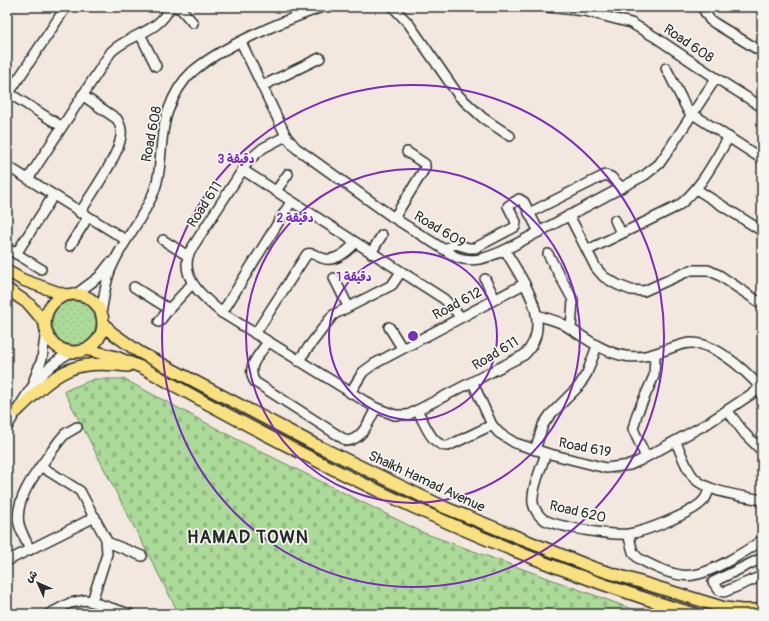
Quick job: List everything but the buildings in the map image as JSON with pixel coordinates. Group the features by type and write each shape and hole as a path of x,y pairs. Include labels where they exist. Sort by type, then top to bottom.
{"main road":[{"path":"7,271 24,280 70,294 89,298 96,304 102,318 98,338 85,350 71,352 62,349 54,344 45,326 29,304 7,289"},
{"path":"45,326 47,312 52,303 70,294"},
{"name":"Shaikh Hamad Avenue","path":"102,318 128,345 147,356 316,445 446,508 594,568 725,608 762,610"},
{"name":"Shaikh Hamad Avenue","path":"85,350 116,357 143,368 243,422 406,505 581,578 695,614"},
{"path":"17,411 52,378 73,367 104,363 143,368"}],"street":[{"path":"61,126 8,92 66,7"},
{"path":"28,179 61,126 116,47 162,21 170,7"},
{"path":"174,7 181,9 193,23"},
{"name":"Road 608","path":"70,294 99,277 124,244 141,218 155,190 165,121 168,111 177,91 192,73 218,54 240,42 300,15 322,7"},
{"path":"393,7 409,24 459,96 483,118 510,136"},
{"name":"Road 608","path":"547,7 585,11 631,23 762,107"},
{"path":"702,7 710,20 762,52"},
{"path":"140,34 156,66"},
{"name":"Road 609","path":"240,42 286,136 296,148 306,157 394,218 445,249 466,260 476,261 505,250 645,175 659,164 716,78"},
{"path":"262,86 320,58"},
{"path":"666,68 685,106 692,113 762,159"},
{"path":"256,72 254,84 263,101"},
{"path":"70,246 116,152 121,137 120,123 117,119 82,95"},
{"name":"Road 611","path":"188,256 243,170 255,154 286,136"},
{"path":"588,250 678,206 696,189 729,137"},
{"path":"394,218 426,168 425,164 407,152"},
{"path":"7,166 84,215 124,244"},
{"path":"243,170 444,299 460,317"},
{"path":"276,192 288,174"},
{"path":"529,213 605,175 611,177 621,187"},
{"path":"696,189 762,231"},
{"path":"16,254 53,196"},
{"path":"445,249 455,244 475,248 515,228 516,222 508,206 518,200 523,200 539,232"},
{"path":"222,313 291,202"},
{"path":"570,215 596,268 604,277 618,285 631,290 644,291 692,270 708,270 762,304"},
{"path":"615,220 621,233"},
{"path":"371,253 382,235"},
{"path":"160,322 169,309 192,284 188,270 188,256 163,240"},
{"path":"255,334 307,254 312,253 327,260 334,259 346,252 355,242"},
{"name":"Road 608","path":"102,318 110,272 124,244"},
{"path":"7,248 41,269"},
{"name":"Road 611","path":"192,284 202,296 222,313 255,334 376,408 401,416 417,410 473,383 524,354 531,348 536,340 538,327 537,316 534,305 524,284 505,250"},
{"path":"548,254 573,300 572,330"},
{"path":"298,361 328,319 348,306 392,285 401,272"},
{"path":"334,278 348,306"},
{"path":"485,279 495,299"},
{"name":"Road 612","path":"350,393 368,367 524,284"},
{"path":"134,287 169,309"},
{"path":"537,316 561,323 597,346 626,356 642,357 655,355 691,342 705,345 737,365 761,387"},
{"path":"32,387 42,359 45,326"},
{"path":"389,327 402,348"},
{"path":"268,342 252,365 251,372 255,382 347,441 355,439 361,435 376,408"},
{"path":"535,450 542,425 579,386 587,373 597,346"},
{"path":"7,427 32,387 51,364 71,352"},
{"path":"646,457 633,429 637,414 644,402 654,376 655,355"},
{"name":"Road 619","path":"473,383 492,425 515,443 535,450 606,468 630,465 676,442 761,387"},
{"path":"417,410 435,442 441,446 448,446 492,425"},
{"path":"727,410 745,434 762,451"},
{"path":"30,550 19,523 20,507 25,492 62,437 77,427"},
{"path":"676,442 693,477 699,483 710,488 762,500"},
{"name":"Road 620","path":"546,453 534,492 533,503 540,516 545,520 587,530 628,534 659,525 696,507 704,501 710,488"},
{"path":"42,467 80,491 96,517 107,542 107,554 92,601"},
{"path":"9,560 96,517"},
{"path":"628,534 633,552 638,558 677,574 692,576 704,572 751,548 762,540"},
{"path":"107,542 142,556"},
{"path":"713,582 762,558"},
{"path":"704,572 719,590 724,592 762,576"},
{"path":"49,614 78,601 92,601 130,614"}],"green space":[{"path":"70,301 78,301 83,302 90,307 95,314 95,332 90,339 83,344 70,345 62,342 55,335 52,327 52,319 55,311 62,304"},
{"path":"94,379 124,379 240,441 424,533 646,614 179,614 64,391"}],"district":[{"name":"HAMAD TOWN","path":"248,537"}]}
